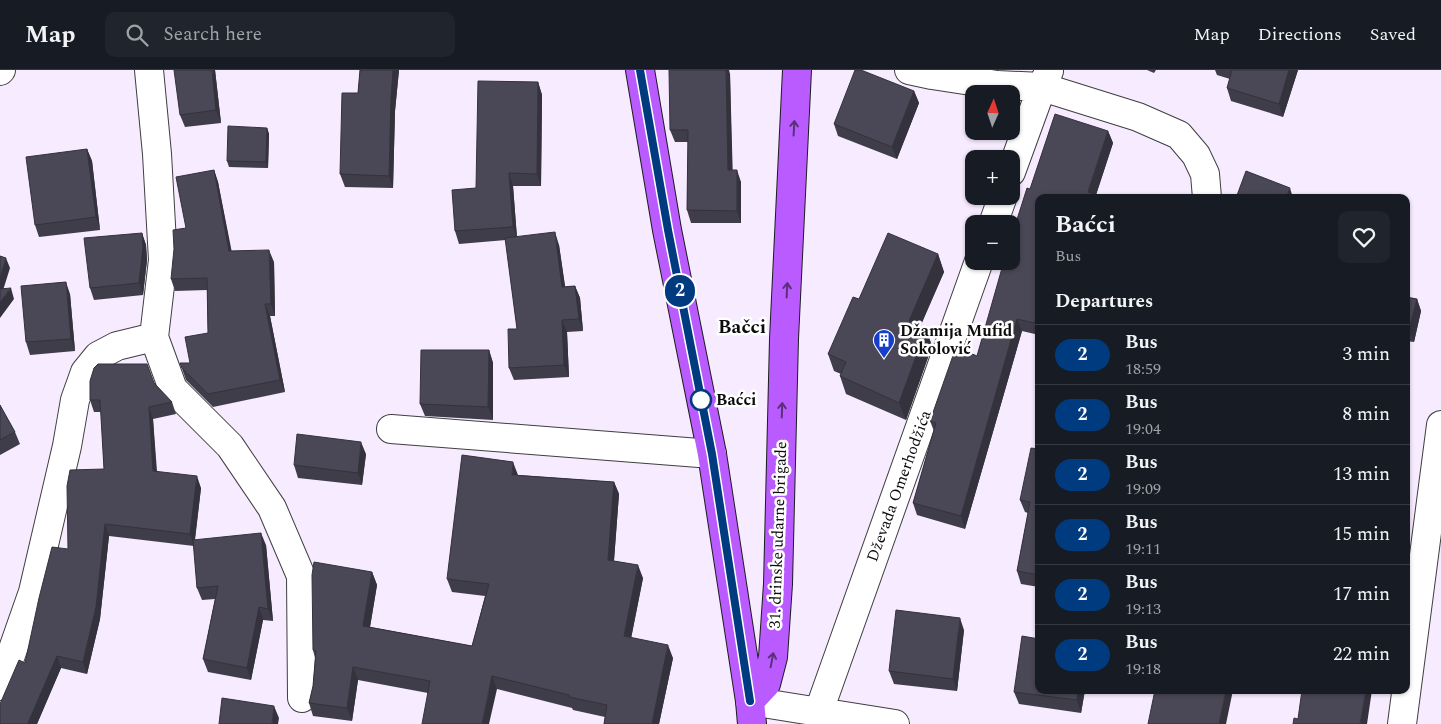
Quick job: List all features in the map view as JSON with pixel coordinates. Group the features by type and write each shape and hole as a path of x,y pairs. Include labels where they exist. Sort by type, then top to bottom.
{"main road":[{"path":"640,70 668,230 712,454 751,713"},
{"name":"31. drinske udarne brigade","path":"751,713 766,684 773,657 778,584 784,339 797,70"}],"street":[{"path":"150,70 163,260 154,337 173,389 230,446 272,508 301,576 302,698"},
{"path":"910,70 932,76 997,85 1045,78 1179,135 1199,161 1205,174 1207,194"},
{"path":"1019,150 1045,78"},
{"name":"Dževada Omerhodžića","path":"819,711 976,270"},
{"path":"0,686 33,592 75,400 85,372 98,356 117,346 154,337"},
{"path":"1410,663 1441,425"},
{"path":"390,429 712,454"},
{"path":"1402,724 1406,694"},
{"path":"751,713 819,711 895,724"}],"building":[{"path":"174,70 212,70 216,110 180,115"},
{"path":"360,70 393,70 389,176 340,174 342,93 358,93"},
{"path":"669,70 726,70 728,170 737,170 737,211 687,210 688,130 670,130"},
{"path":"855,70 861,70 914,91 892,147 834,124"},
{"path":"1232,70 1289,70 1279,104 1227,88"},
{"path":"478,81 538,82 537,174 509,173 513,227 455,231 452,190 476,188"},
{"path":"1055,114 1108,131 1088,192 1093,194 1035,194 1035,323 1017,319 961,516 913,503 936,423 930,421 956,347 977,356 1001,270 1020,270 1020,215 1018,215 1027,188 1030,189"},
{"path":"228,126 267,128 266,162 227,161"},
{"path":"87,149 96,217 35,225 26,157"},
{"path":"214,170 229,251 269,250 271,304 265,304 280,380 208,394 182,368 180,363 190,363 185,337 208,333 207,278 171,279 174,249 173,230 186,228 176,177"},
{"path":"1246,171 1290,188 1288,194 1237,194"},
{"path":"555,232 562,287 575,286 579,319 562,320 564,365 509,368 508,329 517,329 505,238"},
{"path":"142,233 143,247 139,283 90,288 84,238"},
{"path":"888,233 938,254 909,321 926,329 899,403 840,376 846,362 828,354 853,297 859,299"},
{"path":"0,256 6,258 0,278"},
{"path":"66,282 71,339 26,342 21,286"},
{"path":"11,288 0,302 0,289"},
{"path":"1410,298 1417,299 1410,326"},
{"path":"421,350 489,350 488,407 420,404"},
{"path":"98,364 147,364 154,383 172,402 149,407 153,471 197,476 190,534 105,524 96,607 83,662 57,656 28,723 30,724 0,724 0,704 19,660 25,663 52,547 68,549 67,486 70,470 104,469 100,400 90,400 90,381 94,368"},
{"path":"0,405 15,432 0,440"},
{"path":"297,434 361,442 358,473 294,465"},
{"path":"1031,448 1035,448 1035,574 1017,571 1030,502 1020,500"},
{"path":"462,455 513,462 512,475 614,482 608,560 638,565 624,636 668,645 652,724 604,724 607,705 569,697 569,695 492,676 482,724 422,724 430,681 353,667 347,708 309,703 313,686 316,651 313,650 312,575 314,562 372,572 363,626 472,646 489,584 447,579"},
{"path":"261,533 268,609 259,607 247,668 203,659 218,586 197,588 193,540"},
{"path":"896,610 960,618 953,679 889,671"},
{"path":"1022,636 1035,638 1035,694 1078,694 1077,700 1014,692"},
{"path":"1154,694 1225,694 1219,724 1148,724"},
{"path":"1301,694 1365,694 1360,724 1293,724 1294,718 1298,719"},
{"path":"222,698 274,706 272,724 219,724"}],"bus line":[{"name":"2","path":"640,70 668,230 712,454 750,701"}],"place":[{"name":"Džamija Mufid Sokolović","path":"884,359"},
{"name":"Baćci","path":"701,400"}],"district":[{"name":"Bačci","path":"742,327"}]}
